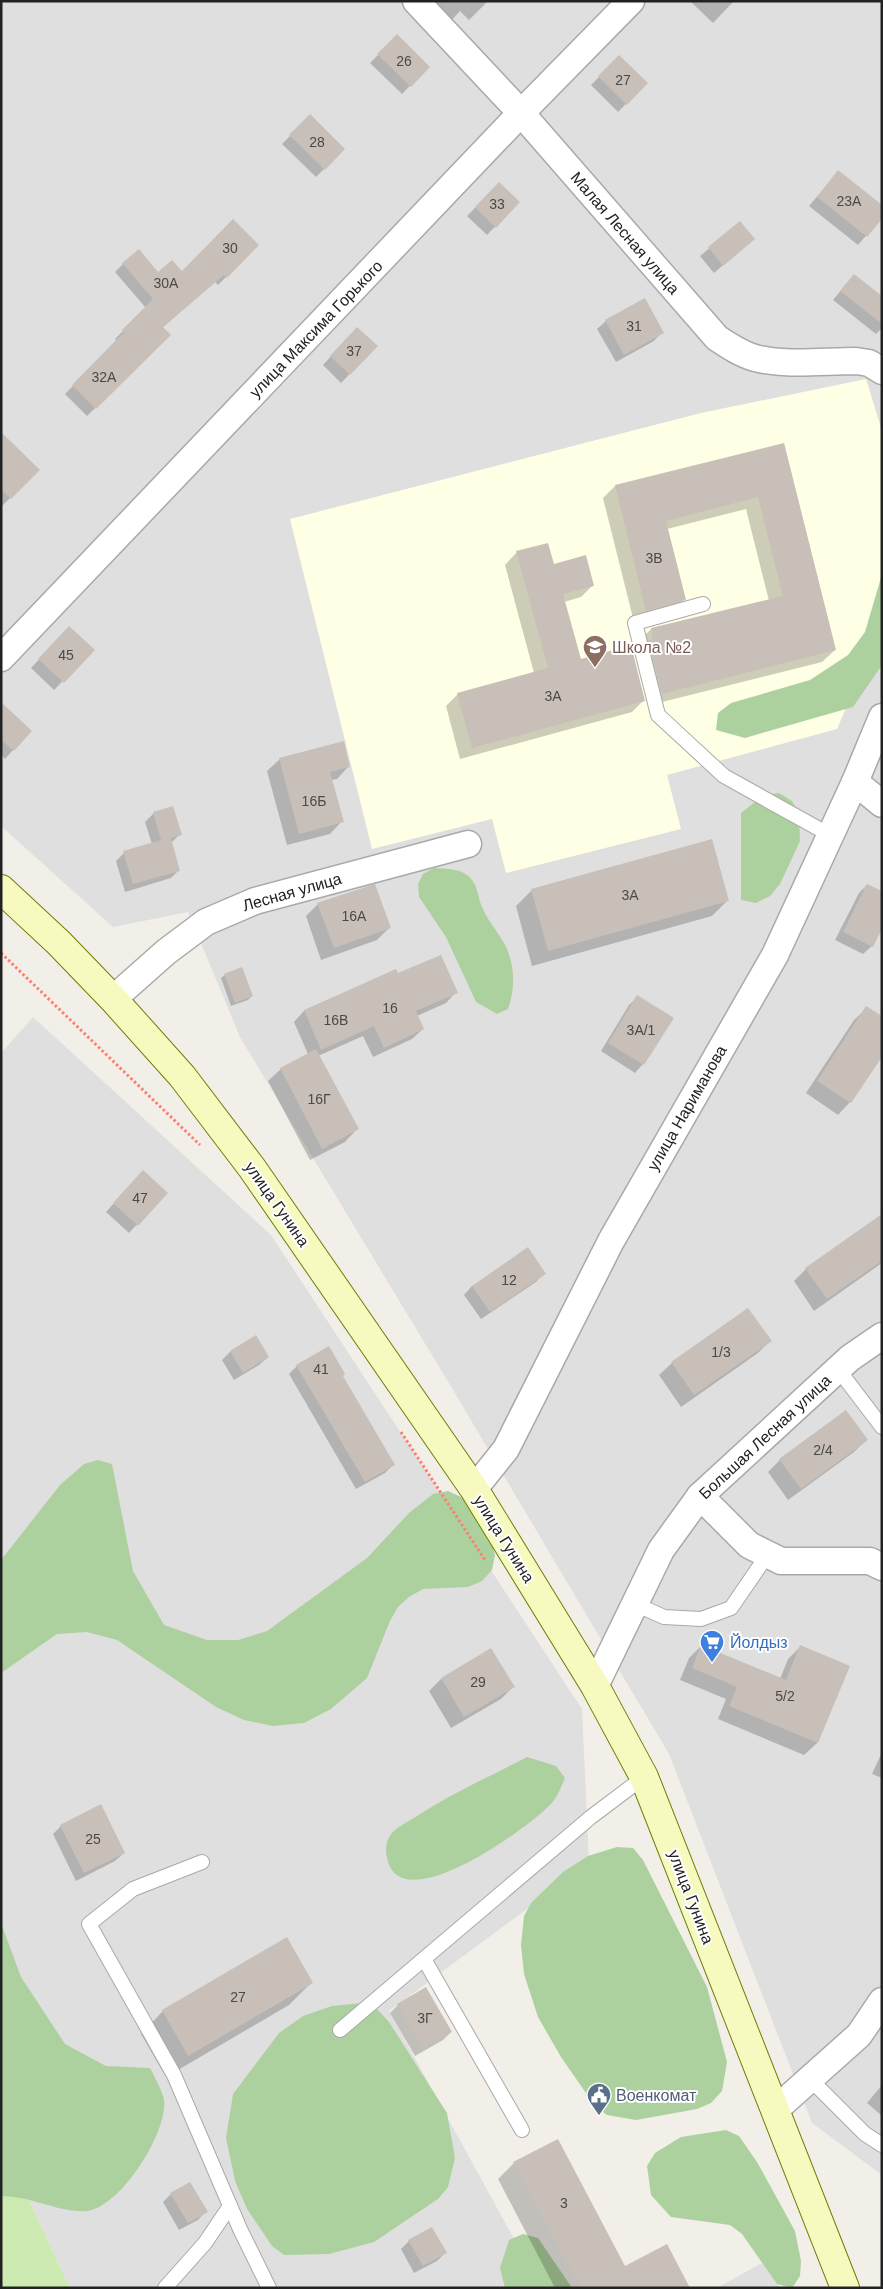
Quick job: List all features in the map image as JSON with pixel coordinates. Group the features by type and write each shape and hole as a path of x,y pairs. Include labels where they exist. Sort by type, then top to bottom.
{"main road":[{"name":"улица Гунина","path":"1,889 59,943 113,999 182,1076 252,1168 474,1490 595,1686 644,1777 845,2288"}],"street":[{"name":"Малая Лесная улица","path":"416,1 521,114 717,338 738,352 754,358 774,361 856,361 868,363 882,371"},
{"name":"улица Максима Горького","path":"1,658 631,1"},
{"name":"улица Нариманова","path":"474,1490 506,1450 611,1241 775,954 855,782 882,717"},
{"path":"855,782 882,804"},
{"name":"Лесная улица","path":"113,999 166,952 206,922 255,901 468,844"},
{"name":"Большая Лесная улица","path":"595,1686 661,1550 700,1496 838,1369 882,1336"},
{"path":"700,1496 749,1545 781,1561 870,1561 882,1567"},
{"path":"775,2110 860,2036 882,2001"}],"lane":[{"path":"703,604 635,624 658,715 724,776 830,835"},
{"path":"838,1369 882,1427"},
{"path":"635,1604 664,1617 701,1619 730,1608 768,1554"},
{"path":"340,2030 592,1817 644,1777"},
{"path":"202,1862 133,1889 89,1924 174,2075 230,2206 269,2288"},
{"path":"424,1959 522,2130"},
{"path":"810,2079 865,2134 882,2145"},
{"path":"165,2288 205,2243 230,2206"}],"path":[{"path":"1,953 204,1149"},
{"path":"400,1431 480,1554"}],"shaded area":[{"path":"1,1 882,1 882,2175 812,2123 669,1754 453,1390 240,1037 188,912 113,927 1,826"},
{"name":"Школа №2","path":"866,379 882,431 882,623 837,729 667,775 681,829 506,873 492,819 372,849 290,519 701,413"},
{"path":"33,1017 271,1235 582,1709 589,1863 389,2011 541,2288 70,2288 13,2166 1,2111 1,1053"},
{"path":"767,2260 780,2288 717,2288"}],"green space":[{"path":"882,574 882,665 853,707 745,738 716,730 718,713 731,703 810,680 848,655 865,632"},
{"path":"779,793 792,801 799,814 800,841 780,884 770,896 756,903 741,900 741,813 764,795"},
{"path":"434,868 459,871 467,875 474,882 481,904 504,944 512,963 512,994 508,1009 497,1014 476,1002 446,937 419,897 418,884 423,874"},
{"path":"98,1460 112,1464 133,1571 164,1625 207,1640 238,1640 267,1631 367,1558 409,1513 433,1494 448,1491 461,1497 472,1509 491,1540 495,1555 492,1570 482,1581 468,1587 423,1589 409,1597 398,1607 390,1621 367,1678 331,1709 304,1723 273,1726 244,1720 216,1707 117,1640 87,1632 57,1634 1,1673 1,1560 60,1485 84,1464"},
{"path":"527,1757 556,1766 565,1778 557,1796 538,1816 518,1832 466,1864 439,1875 415,1880 397,1875 387,1858 386,1851 388,1838 394,1831 442,1801"},
{"path":"617,1847 633,1848 643,1860 707,1987 727,2062 722,2091 711,2103 697,2109 636,2120 607,2115 595,2106 561,2057 538,2017 524,1974 521,1945 524,1916 531,1903 563,1872 588,1856"},
{"path":"1,1923 21,1977 65,2044 106,2066 150,2068 163,2096 163,2114 158,2130 140,2166 114,2196 100,2206 87,2211 66,2210 23,2199 1,2196"},
{"path":"362,2003 376,2008 389,2022 447,2113 455,2158 448,2187 438,2199 374,2242 329,2254 284,2255 272,2246 247,2209 235,2181 226,2138 233,2094 279,2033 303,2016 332,2006"},
{"path":"1,2111 13,2166 70,2288 1,2288"},
{"path":"726,2130 739,2136 757,2162 795,2231 801,2261 800,2276 792,2288 777,2284 742,2234 730,2225 671,2217 651,2195 647,2166 655,2153 681,2137"},
{"path":"523,2234 538,2238 572,2288 505,2288 500,2268 509,2240"}],"building":[{"path":"397,34 430,67 411,87 377,54"},
{"path":"619,55 648,83 627,105 598,76"},
{"path":"310,114 345,149 325,170 289,135"},
{"path":"838,170 882,205 882,219 867,237 817,197"},
{"path":"499,182 520,202 496,228 475,207"},
{"path":"233,219 259,245 227,278 224,275 163,327 171,335 96,409 72,385 124,332 122,330 153,299 122,263 139,249 158,272 172,260 182,271"},
{"path":"740,221 755,239 723,266 708,247"},
{"path":"854,274 882,296 882,324 840,291"},
{"path":"645,298 664,333 624,355 605,320"},
{"path":"357,327 378,346 350,375 330,356"},
{"path":"1,432 40,470 11,499 1,489"},
{"path":"784,443 836,650 662,694 648,640 653,639 651,628 783,596 758,497 666,521 686,600 646,611 615,485"},
{"path":"548,543 554,564 586,555 594,586 563,594 581,659 631,645 645,701 472,748 457,693 548,668 516,551"},
{"path":"69,626 95,650 64,683 38,659"},
{"path":"1,702 32,731 14,751 1,740"},
{"path":"344,741 350,767 330,772 344,822 299,834 279,758"},
{"path":"173,806 182,835 171,838 180,871 133,884 123,851 161,840 153,812"},
{"path":"712,839 729,901 548,951 531,889"},
{"path":"375,884 391,928 334,948 317,903"},
{"path":"867,884 882,891 882,929 873,947 843,932"},
{"path":"441,955 458,993 416,1011 424,1029 384,1048 374,1026 321,1050 304,1010 396,969 398,973"},
{"path":"242,967 253,996 235,1003 224,974"},
{"path":"637,995 674,1018 644,1065 608,1043"},
{"path":"866,1006 882,1016 882,1057 851,1103 817,1081"},
{"path":"316,1049 359,1129 322,1149 280,1068"},
{"path":"143,1170 168,1193 138,1226 113,1203"},
{"path":"882,1214 882,1261 827,1299 805,1268"},
{"path":"528,1247 546,1274 490,1312 472,1286"},
{"path":"748,1308 772,1341 694,1395 671,1362"},
{"path":"256,1335 269,1357 243,1373 230,1351"},
{"path":"329,1346 345,1374 343,1376 395,1465 365,1482 296,1365"},
{"path":"846,1410 868,1440 801,1489 779,1459"},
{"path":"701,1645 786,1680 800,1645 850,1666 818,1743 729,1706 737,1687 692,1668"},
{"path":"491,1648 515,1687 464,1717 441,1678"},
{"path":"101,1804 125,1853 84,1873 60,1825"},
{"path":"287,1937 313,1983 188,2056 162,2010"},
{"path":"426,1987 452,2032 423,2049 397,2004"},
{"path":"558,2139 625,2266 667,2244 690,2288 580,2288 513,2162"},
{"path":"190,2182 208,2212 188,2223 170,2193"},
{"path":"432,2227 447,2253 423,2266 408,2240"}],"place":[{"name":"Школа №2","path":"595,668"},
{"name":"Йолдыз","path":"712,1663"},
{"name":"Военкомат","path":"599,2116"}]}
